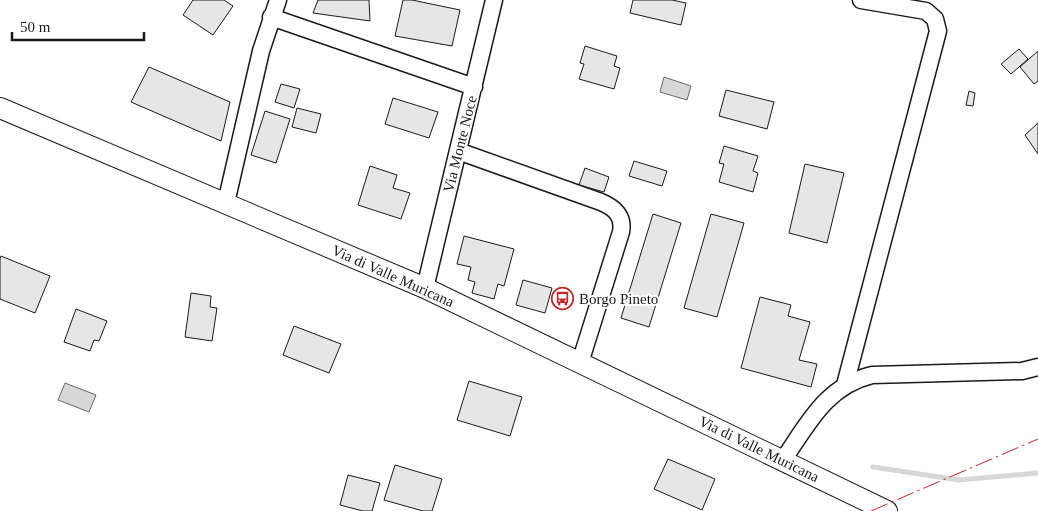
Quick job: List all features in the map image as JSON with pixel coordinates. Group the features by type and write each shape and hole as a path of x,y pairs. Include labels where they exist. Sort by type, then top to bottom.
{"street":[{"path":"226,203 260,51 278,0"},
{"name":"Via Monte Noce","path":"425,288 494,0"},
{"path":"845,385 938,31 935,19 926,11 861,0"},
{"path":"272,17 474,87"},
{"name":"Via di Valle Muricana","path":"0,108 425,288 888,511"},
{"path":"458,152 601,202 619,213 621,232 580,363"},
{"path":"783,460 821,405 845,385 872,375 1022,371 1038,368"}],"shaded area":[{"path":"664,77 691,86 687,100 660,92"},
{"path":"65,383 96,395 89,412 58,400"}],"building":[{"path":"193,0 224,0 233,6 213,35 183,15"},
{"path":"318,0 369,0 370,21 313,13"},
{"path":"403,0 412,0 460,10 452,46 395,36"},
{"path":"633,0 672,0 686,3 681,25 630,13"},
{"path":"585,46 617,56 614,66 620,68 614,89 579,79 584,64 580,63"},
{"path":"1019,49 1028,59 1011,74 1001,64"},
{"path":"1038,51 1038,81 1034,84 1020,67"},
{"path":"149,67 230,102 221,141 131,102"},
{"path":"281,84 300,89 294,108 275,102"},
{"path":"726,90 774,102 767,129 719,116"},
{"path":"969,91 975,93 973,106 966,105"},
{"path":"393,98 438,112 429,138 385,124"},
{"path":"297,108 321,114 316,133 292,127"},
{"path":"265,111 290,119 276,163 251,155"},
{"path":"1038,123 1038,154 1025,135"},
{"path":"724,146 758,156 753,171 758,173 753,192 719,182 724,164 719,163"},
{"path":"634,161 667,171 662,186 629,176"},
{"path":"805,164 844,173 827,243 789,233"},
{"path":"370,166 397,175 393,188 410,193 401,219 358,205"},
{"path":"585,168 609,177 604,192 579,185"},
{"path":"653,214 681,223 649,327 621,318"},
{"path":"711,214 744,223 717,317 684,308"},
{"path":"464,236 514,249 504,286 498,284 494,299 472,293 475,282 468,280 471,267 457,264"},
{"path":"1,256 50,276 35,313 0,299"},
{"path":"523,280 552,288 545,313 516,305"},
{"path":"191,293 211,296 210,307 217,308 212,341 185,337"},
{"path":"760,297 791,305 788,316 810,322 799,360 817,364 811,387 741,368"},
{"path":"76,309 107,321 99,341 94,340 90,351 64,342"},
{"path":"294,326 341,344 329,373 283,355"},
{"path":"469,381 522,397 510,436 457,420"},
{"path":"668,459 715,479 702,510 654,489"},
{"path":"395,465 442,479 432,511 423,511 384,500"},
{"path":"348,475 380,483 372,511 363,511 340,505"}],"waterway":[{"path":"873,467 959,480 1038,473"}],"power":[{"path":"871,511 1038,439"}],"place":[{"name":"Borgo Pineto","path":"563,299"}]}
